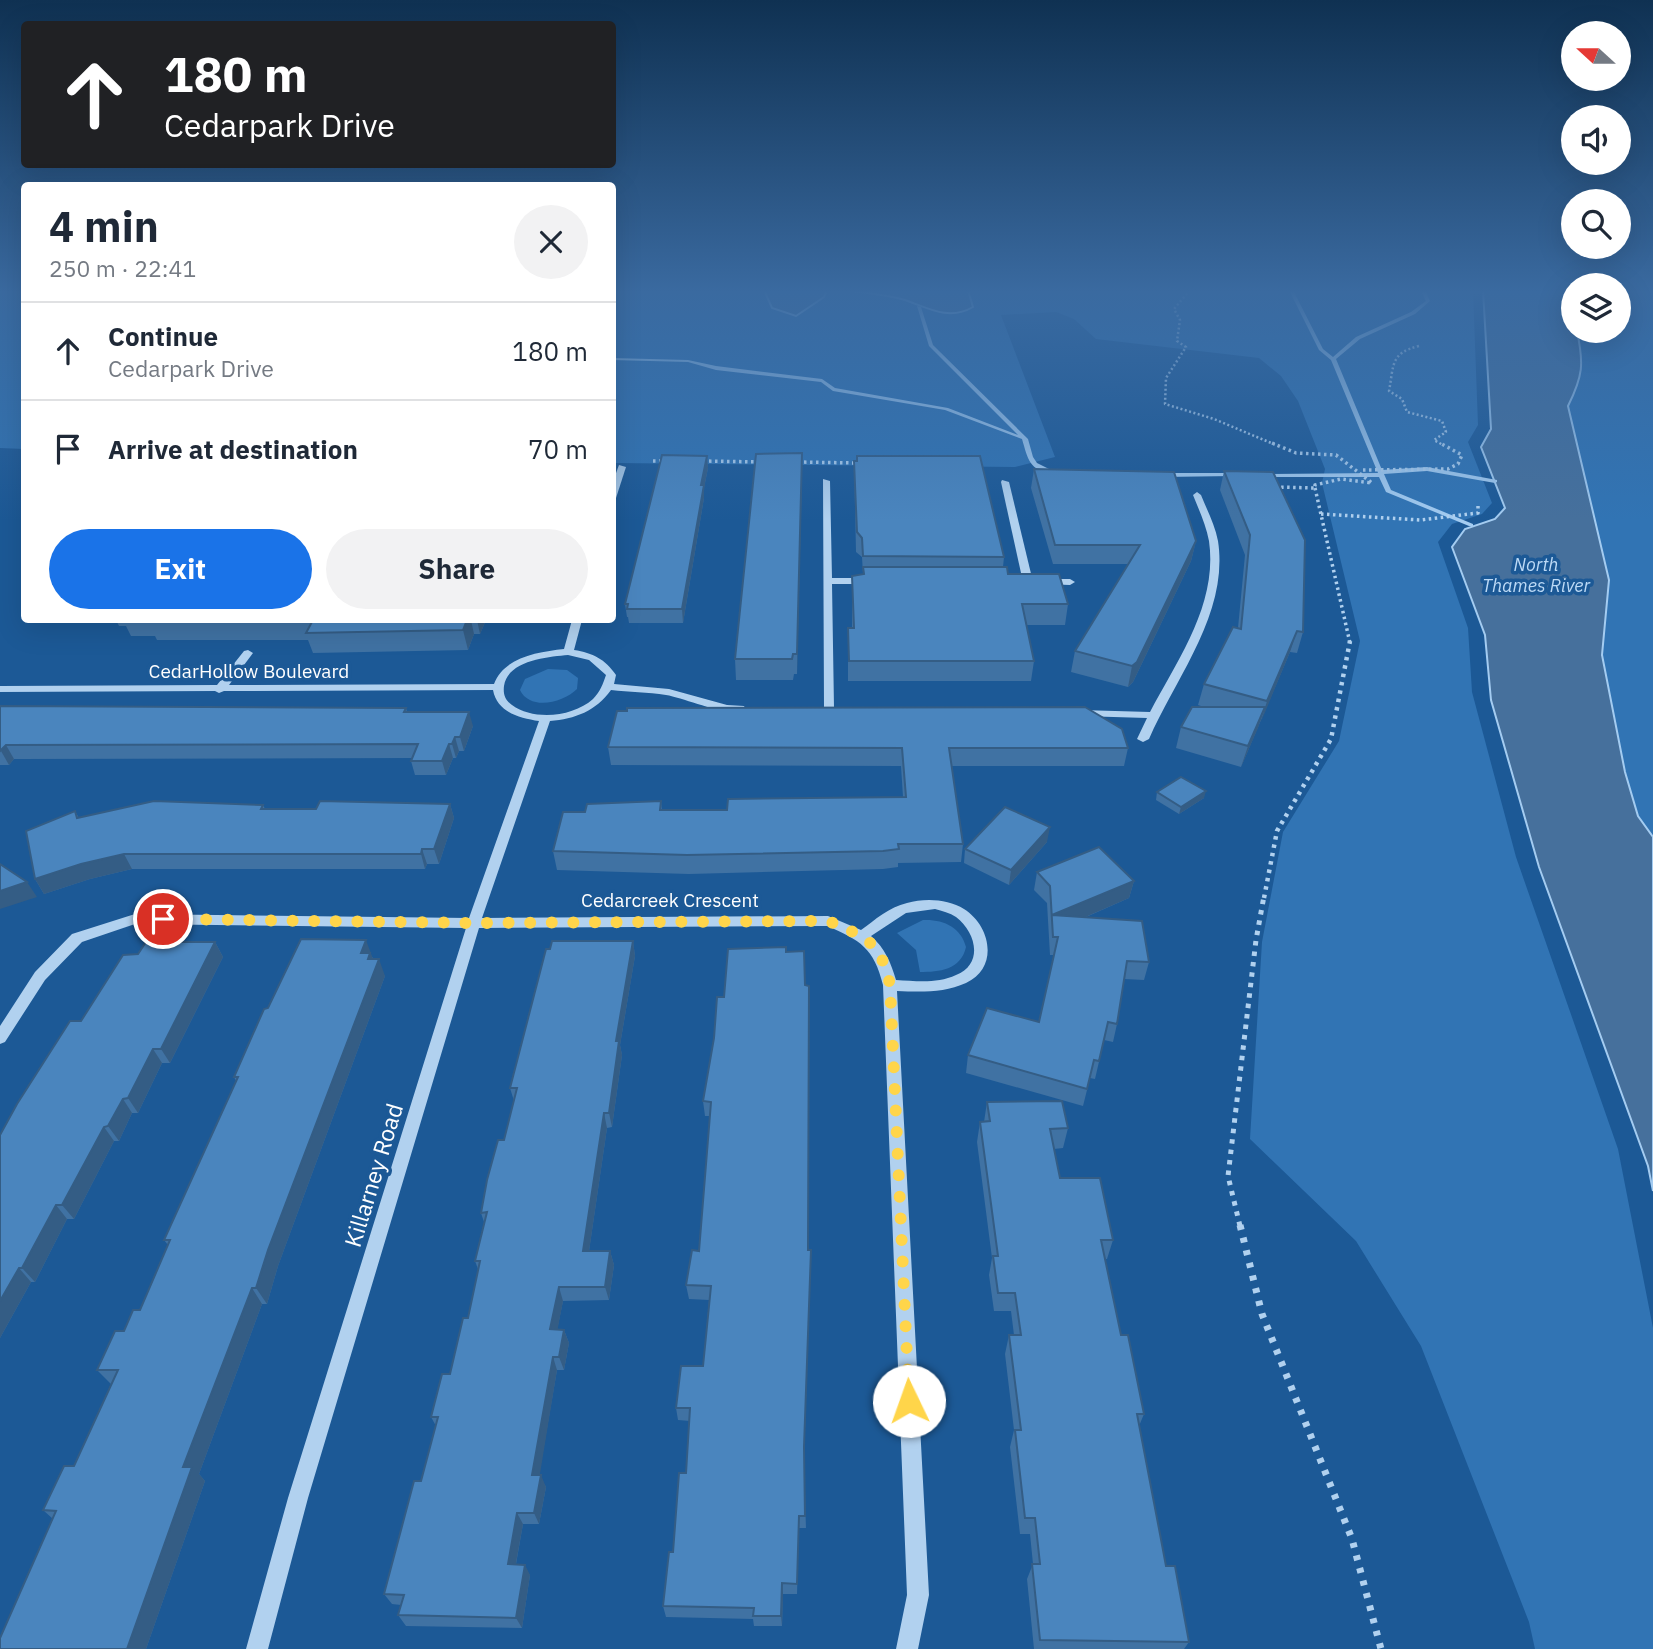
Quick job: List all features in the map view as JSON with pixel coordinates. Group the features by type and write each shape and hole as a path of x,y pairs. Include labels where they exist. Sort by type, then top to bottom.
{"street":[{"path":"616,478 622,467"},
{"path":"826,481 829,709"},
{"path":"1005,482 1028,582"},
{"path":"1143,739 1152,715 1204,622 1214,542 1197,495"},
{"path":"827,581 881,581"},
{"path":"1015,582 1070,582"},
{"path":"568,652 576,623"},
{"path":"568,652 594,658 606,665 611,676 610,687 593,705 576,713 545,718 522,715 508,708 499,698 498,687 506,673 519,663 536,656 568,652"},
{"path":"219,690 248,653"},
{"name":"CedarHollow Boulevard","path":"0,689 498,687"},
{"path":"610,687 669,692 727,708 752,708"},
{"path":"814,708 842,709"},
{"path":"1071,713 1152,715"},
{"name":"Killarney Road","path":"257,1649 299,1498 474,923 545,718"},
{"path":"862,936 896,912 922,905 952,909 964,915 980,935 980,961 972,974 957,984 920,990 890,985"},
{"name":"Cedarcreek Crescent","path":"0,1038 40,976 78,938 135,919 474,923 828,921 862,936 880,954 890,985 918,1595 907,1649"}],"path":[{"path":"1173,367 1166,378 1165,404 1213,419 1296,453 1336,455 1339,461 1362,470 1448,468 1458,464 1462,455 1434,440 1446,432 1442,421 1407,412 1402,399 1389,391 1394,367"},
{"path":"653,461 667,461"},
{"path":"694,461 763,462"},
{"path":"791,462 860,463"},
{"path":"1315,488 1315,485 1333,480 1371,484 1362,470"},
{"path":"1274,487 1315,488"},
{"path":"1315,488 1350,640 1331,739 1277,831 1256,940 1228,1176 1262,1314 1352,1539 1381,1649"},
{"path":"1321,514 1433,519 1465,517 1478,513 1478,506"}],"shaded area":[{"path":"0,367 21,367 21,449 0,448"},
{"path":"616,367 1021,367 1055,457 1015,467 616,463"},
{"path":"1270,367 1476,367 1478,425 1468,442 1492,503 1482,514 1452,524 1438,542 1468,628 1472,692 1516,857 1618,1149 1653,1328 1653,1649 1535,1649 1529,1622 1421,1346 1356,1241 1250,1139 1262,942 1283,832 1339,741 1360,641 1322,483 1325,469 1298,401 1281,376"},
{"path":"1560,367 1653,367 1653,850 1624,807 1560,403"},
{"path":"548,669 567,670 578,678 577,689 564,698 547,703 531,701 525,697 520,690 525,679"},
{"path":"923,920 944,923 960,934 966,947 954,965 942,970 920,972 916,950 897,933"}],"water":[{"name":"North Thames River","path":"1487,367 1581,367 1577,386 1568,406 1609,580 1602,655 1625,772 1638,816 1653,837 1653,1191 1648,1166 1539,867 1491,700 1485,635 1452,547 1465,529 1495,519 1505,508 1481,447 1491,429"}],"building":[{"path":"802,453 797,654 793,654 792,659 735,659 756,454"},
{"path":"662,455 707,456 682,609 627,609 628,604 625,604"},
{"path":"857,456 980,456 1004,557 863,556 862,538 857,532 854,461 857,461"},
{"path":"1034,469 1174,472 1196,541 1137,662 1132,666 1075,651 1140,545 1055,545"},
{"path":"1224,471 1273,472 1305,540 1303,632 1297,631 1267,701 1204,684 1233,627 1241,629 1250,535"},
{"path":"863,567 1007,567 1008,574 1059,574 1068,604 1022,604 1034,661 849,661 848,628 854,628 852,576 864,574"},
{"path":"311,623 466,623 463,630 306,633"},
{"path":"0,706 406,708 404,712 469,712 460,737 455,737 452,744 449,744 442,761 411,761 418,744 6,745 0,751"},
{"path":"1085,707 1122,729 1128,748 949,748 963,844 898,844 899,849 883,851 687,855 553,851 563,812 585,812 587,804 661,801 660,810 727,810 728,799 906,797 902,748 608,747 617,711 627,711 627,708"},
{"path":"1192,707 1265,707 1248,746 1181,727"},
{"path":"1181,777 1206,791 1181,807 1157,792"},
{"path":"154,801 263,805 261,809 316,809 320,801 450,804 434,849 422,849 421,854 124,854 35,879 26,831 75,811 77,818"},
{"path":"1005,807 1050,827 1011,870 965,849"},
{"path":"1099,847 1134,881 1052,915 1142,921 1149,962 1127,961 1117,1024 1108,1022 1099,1061 1094,1060 1087,1089 968,1055 987,1008 1039,1022 1058,937 1053,937 1050,886 1037,872"},
{"path":"0,864 27,882 0,891"},
{"path":"301,939 366,940 361,953 370,953 368,959 379,959 256,1288 252,1288 183,1467 192,1467 127,1649 0,1649 0,1638 56,1511 43,1510 64,1466 74,1466 118,1370 97,1370 115,1331 124,1331 133,1310 140,1310 170,1240 164,1240 238,1077 234,1077 264,1009 268,1008"},
{"path":"552,941 633,941 616,1041 619,1041 609,1113 604,1113 583,1251 610,1251 605,1287 559,1287 550,1329 564,1330 559,1357 553,1357 532,1475 541,1475 534,1513 517,1513 508,1564 525,1565 516,1618 398,1615 404,1595 384,1594 414,1481 421,1481 438,1417 431,1417 442,1374 450,1374 463,1318 468,1318 480,1261 475,1261 487,1212 481,1213 487,1180 498,1140 504,1140 517,1088 510,1088 546,949 550,949"},
{"path":"146,942 215,942 161,1049 153,1049 128,1098 123,1099 108,1126 104,1127 62,1205 56,1205 22,1268 19,1268 0,1301 0,1135 70,1021 81,1021 123,955 138,954"},
{"path":"786,947 786,952 804,951 805,985 809,986 808,1250 811,1250 804,1447 805,1516 799,1516 797,1584 782,1583 781,1616 753,1616 754,1608 663,1606 669,1552 673,1552 679,1473 686,1473 690,1408 676,1408 681,1366 703,1366 711,1286 686,1285 692,1250 699,1251 711,1102 703,1101 714,1038 717,997 724,997 728,949"},
{"path":"1062,1101 1068,1128 1050,1129 1060,1178 1100,1178 1113,1240 1101,1240 1121,1335 1128,1335 1144,1414 1137,1414 1166,1566 1175,1566 1189,1642 1040,1640 1032,1564 1040,1564 1035,1518 1025,1518 1015,1430 1021,1430 1009,1335 1021,1335 1015,1293 998,1293 993,1256 998,1256 980,1122 990,1121 987,1102"}],"waterway":[{"path":"712,367 822,381 833,389 946,409 1021,438"},
{"path":"953,367 1026,440 1035,465 1051,472"},
{"path":"1336,367 1380,472"},
{"path":"1380,472 1427,469 1495,481"},
{"path":"1380,472 1388,491 1471,525"},
{"path":"1162,475 1232,475"},
{"path":"1264,476 1381,475"}],"route":[{"path":"163,919 474,923 828,921 873,943 886,968 890,985 909,1401"}]}
